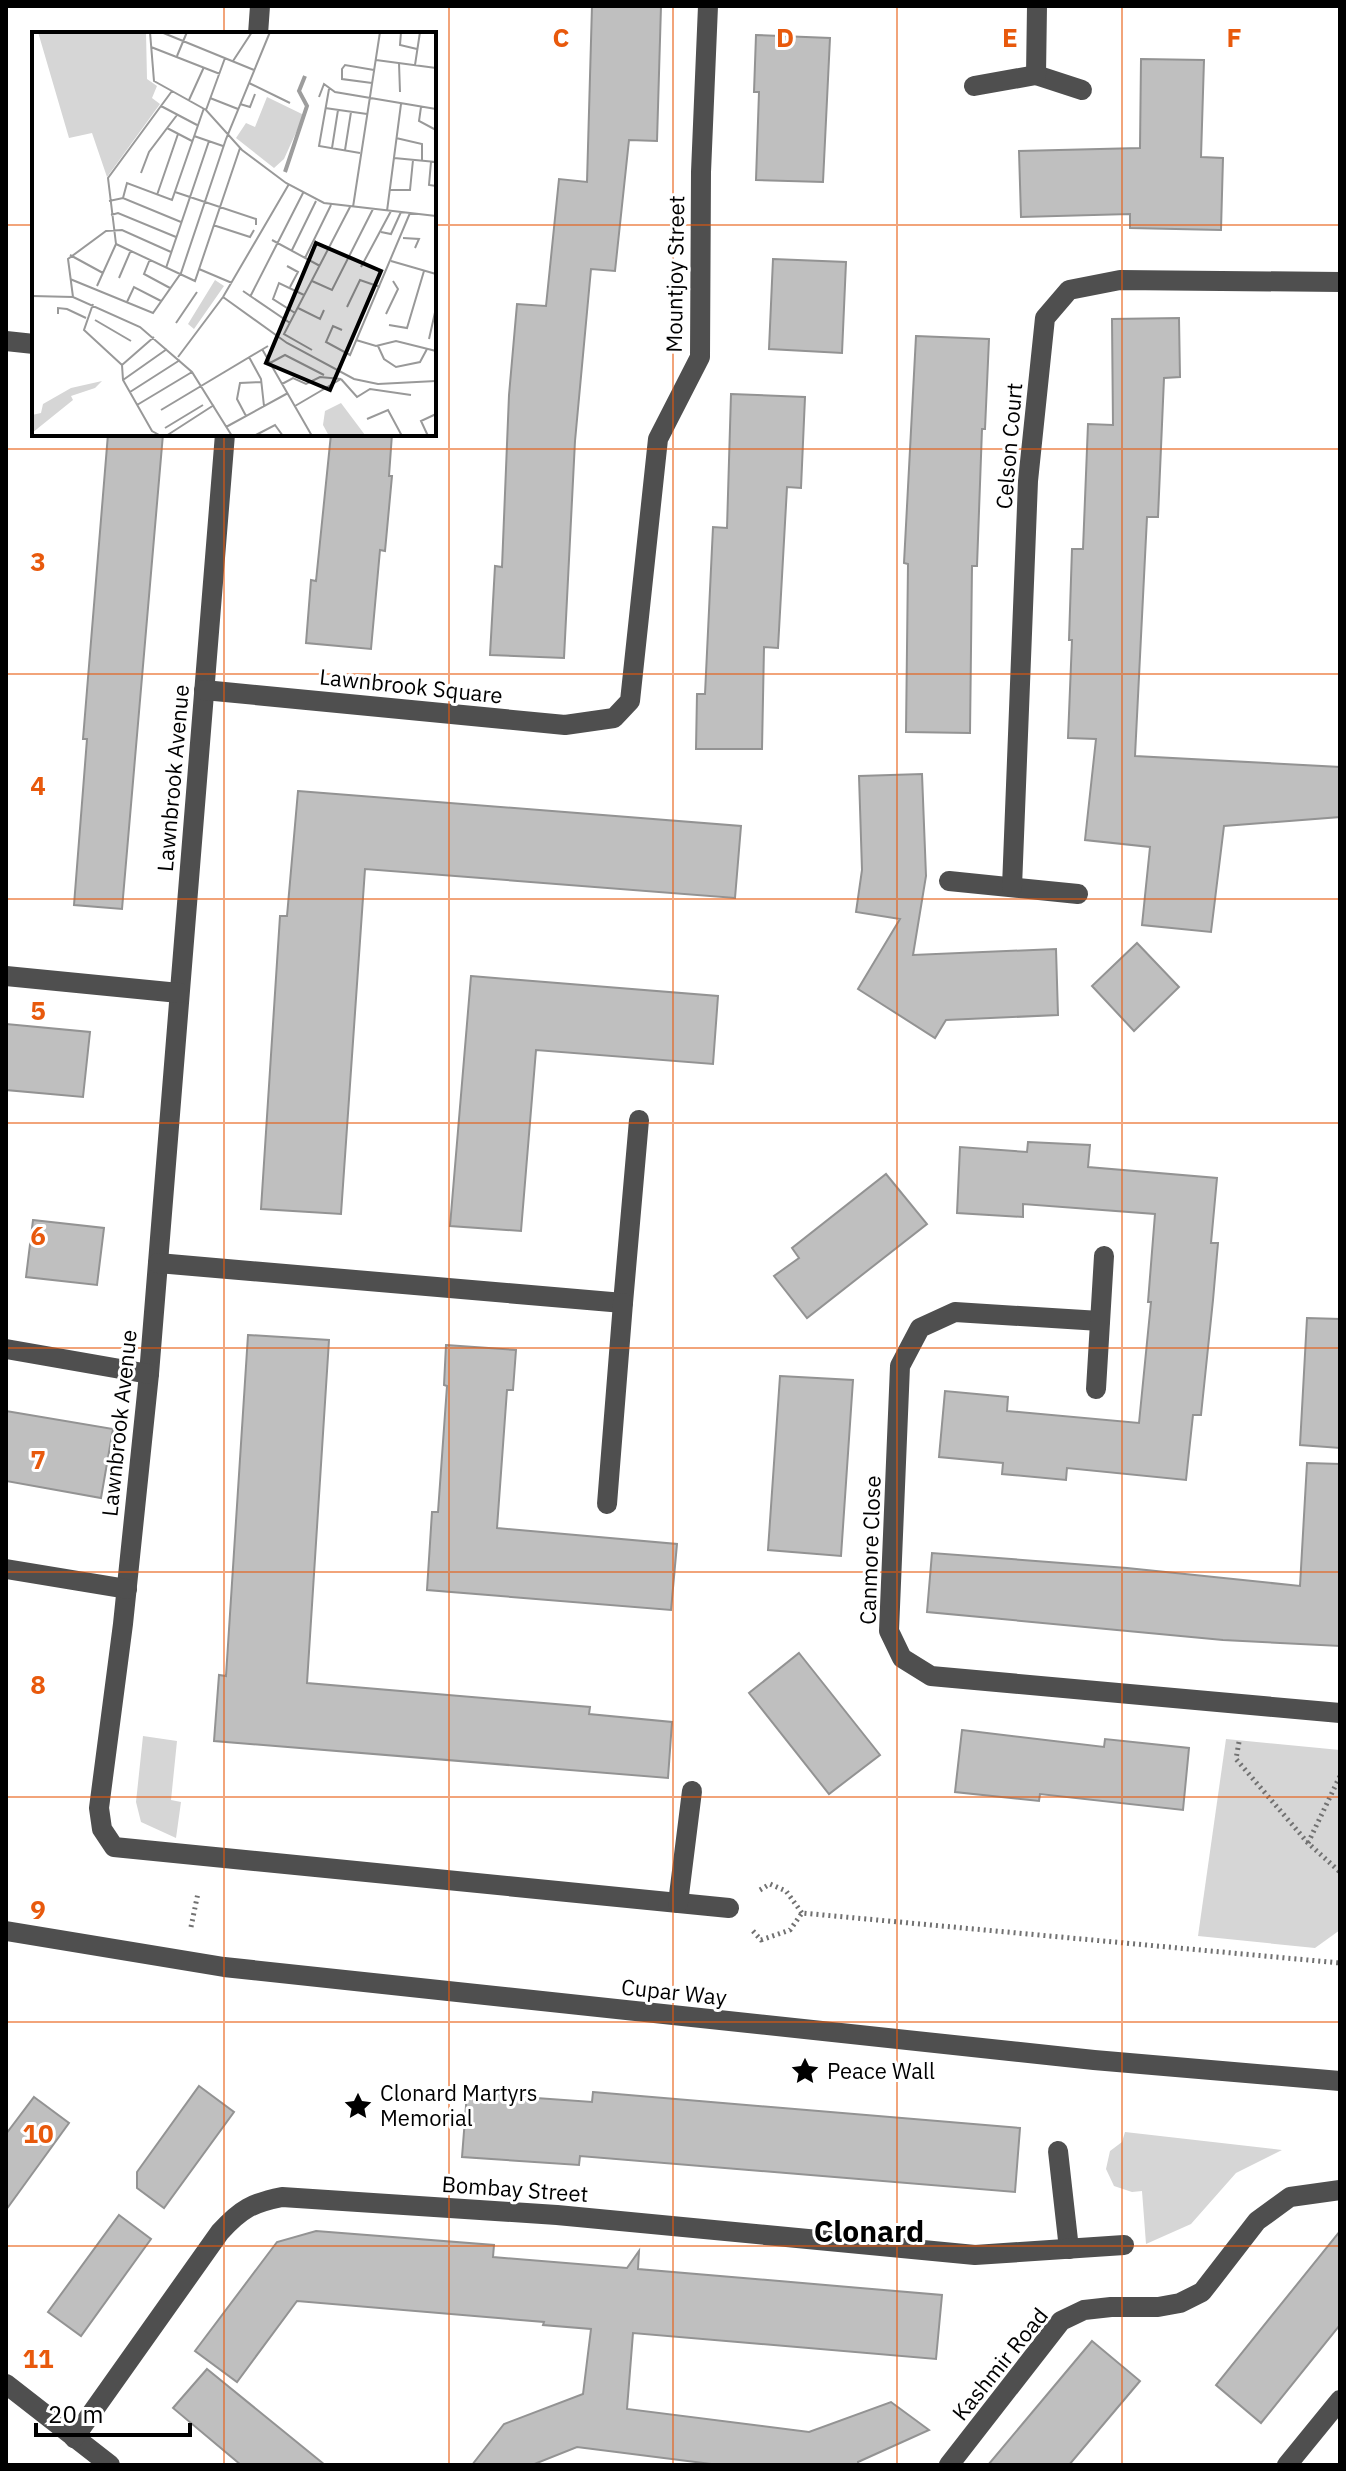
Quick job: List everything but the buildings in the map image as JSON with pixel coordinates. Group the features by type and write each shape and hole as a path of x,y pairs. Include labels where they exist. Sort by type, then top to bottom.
{"street":[{"path":"258,32 260,6"},
{"name":"Mountjoy Street","path":"614,718 630,701 658,439 700,357 701,172 708,6"},
{"path":"1036,75 1037,6"},
{"path":"974,86 1036,75 1082,90"},
{"name":"Celson Court","path":"1012,887 1028,481 1045,318 1069,290 1120,280 1340,282"},
{"path":"6,341 32,344"},
{"name":"Lawnbrook Avenue","path":"225,436 149,1374 127,1589 99,1808 102,1829 114,1847 729,1908"},
{"name":"Lawnbrook Square","path":"204,690 565,725 614,718"},
{"path":"949,881 1078,894"},
{"path":"6,976 179,993"},
{"path":"607,1504 639,1120"},
{"path":"1096,1389 1104,1256"},
{"path":"158,1263 623,1303"},
{"name":"Canmore Close","path":"1100,1321 955,1312 920,1328 900,1366 889,1631 902,1658 931,1676 1340,1713"},
{"path":"6,1349 149,1374"},
{"path":"6,1569 127,1589"},
{"path":"678,1903 692,1791"},
{"name":"Cupar Way","path":"6,1931 185,1961 525,2001 1094,2060 1340,2081"},
{"path":"1058,2151 1069,2249"},
{"name":"Kashmir Road","path":"949,2465 1061,2321 1084,2310 1158,2307 1191,2298 1202,2292 1257,2221 1290,2197 1340,2190"},
{"name":"Bombay Street","path":"74,2438 220,2232 238,2212 258,2202 282,2197 557,2215 975,2255 1124,2245"},
{"path":"6,2384 110,2465"},
{"path":"1287,2465 1340,2400"}],"path":[{"path":"1242,1704 1236,1759 1308,1843 1340,1872"},
{"path":"1308,1843 1340,1776"},
{"path":"185,1961 204,1857"},
{"path":"802,1913 790,1930 761,1940 729,1908 770,1884 786,1891 802,1913 1340,1963"}],"shaded area":[{"path":"143,1736 177,1741 171,1800 181,1802 176,1838 141,1822 136,1802"},
{"path":"1226,1739 1340,1750 1340,1930 1315,1948 1198,1936"},
{"path":"1125,2132 1282,2150 1236,2173 1191,2224 1146,2244 1142,2191 1132,2192 1114,2186 1106,2169 1110,2151 1122,2142"}],"place":[{"name":"Peace Wall","path":"805,2071"},
{"name":"Clonard Martyrs Memorial","path":"358,2106"}],"district":[{"name":"Clonard","path":"869,2232"}]}
